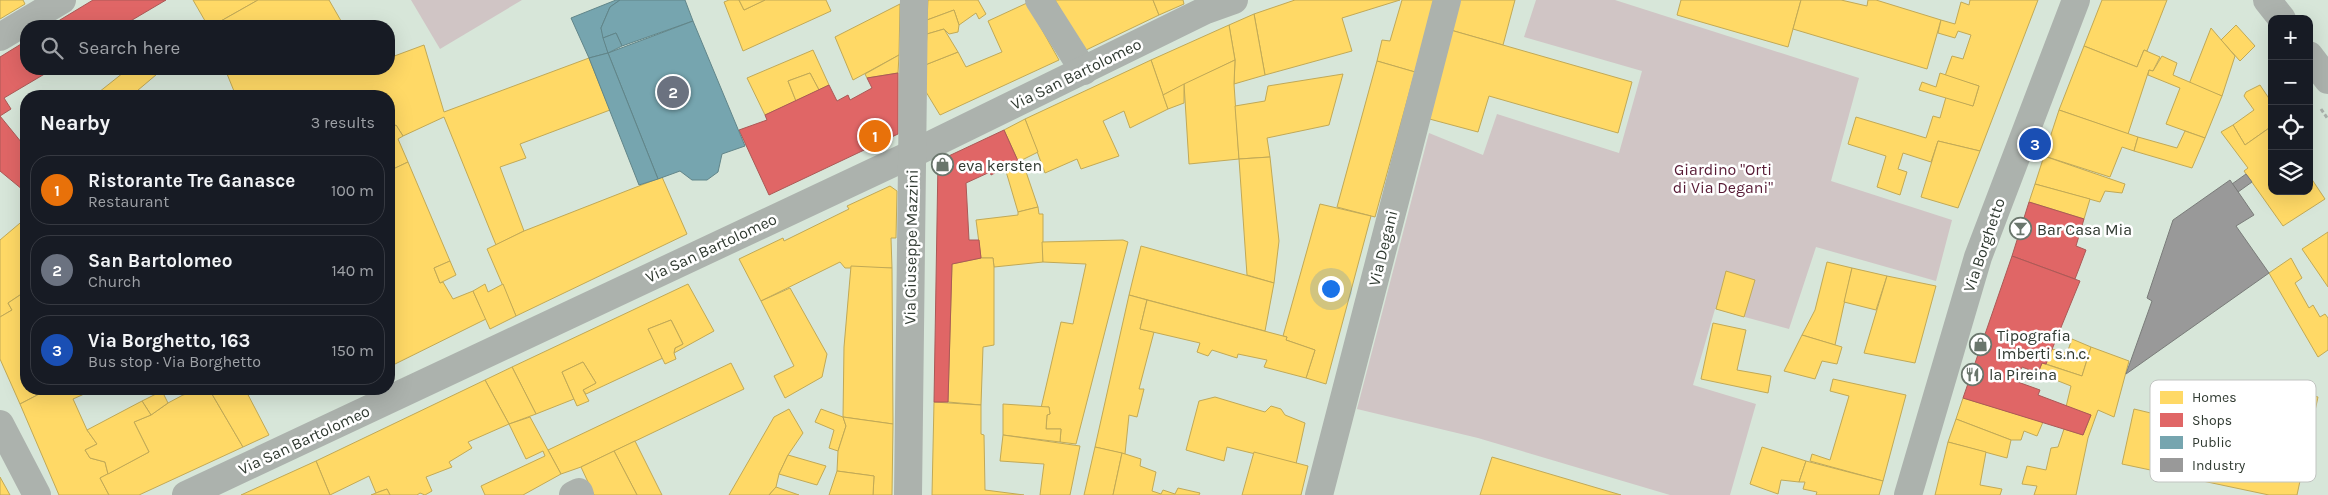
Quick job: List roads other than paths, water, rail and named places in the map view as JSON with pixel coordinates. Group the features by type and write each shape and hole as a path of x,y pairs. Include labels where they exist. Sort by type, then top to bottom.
{"street":[{"path":"28,20 62,0"},
{"name":"Via Giuseppe Mazzini","path":"908,495 914,0"},
{"path":"1039,0 1084,71"},
{"name":"Via San Bartolomeo","path":"186,495 912,154 1206,10 1234,0"},
{"name":"Via Degani","path":"1319,495 1447,0"},
{"name":"Via Borghetto","path":"1908,495 1978,256 2076,0"},
{"path":"2268,0 2279,15"},
{"path":"0,37 20,25"},
{"path":"0,424 37,495"},
{"path":"573,495 579,492 580,495"}],"place":[{"name":"San Bartolomeo","path":"673,92"},
{"name":"Ristorante Tre Ganasce","path":"875,136"},
{"name":"Via Borghetto, 163","path":"2035,144"},
{"name":"eva kersten","path":"942,165"},
{"name":"Bar Casa Mia","path":"2021,229"},
{"name":"Tipografia Imberti s.n.c.","path":"1981,344"},
{"name":"la Pireina","path":"1973,374"}],"park label":[{"name":"Giardino \"Orti di Via Degani\"","path":"1723,178"}]}
